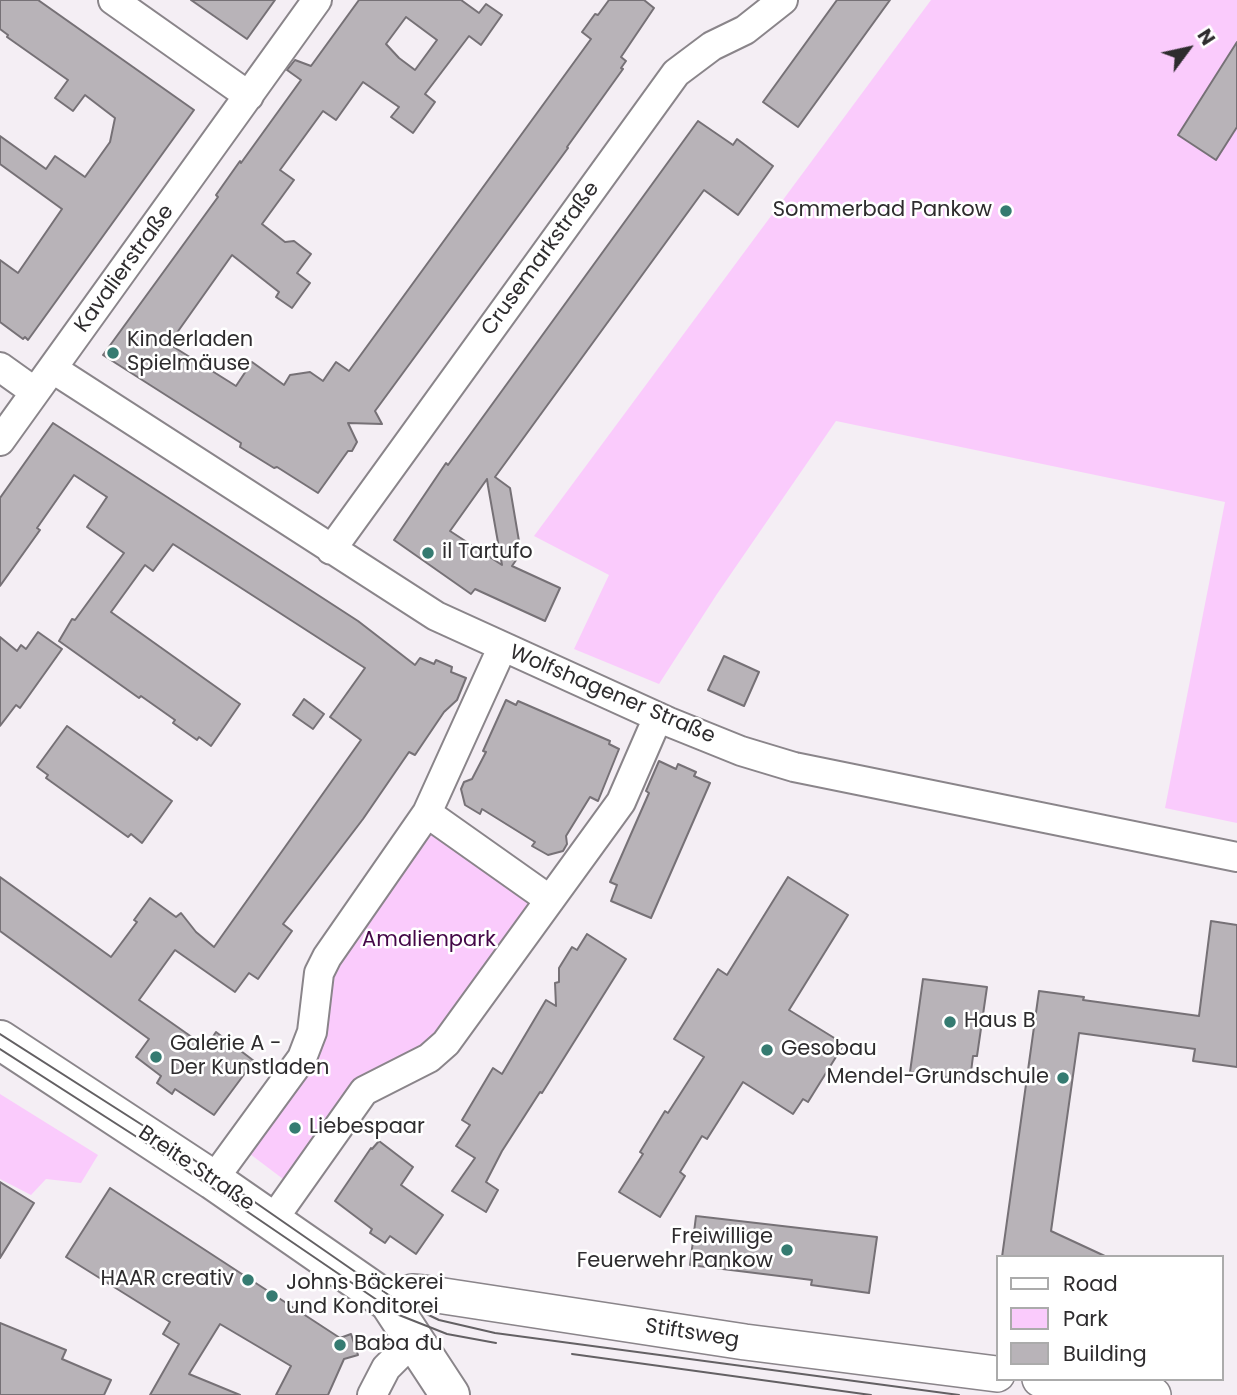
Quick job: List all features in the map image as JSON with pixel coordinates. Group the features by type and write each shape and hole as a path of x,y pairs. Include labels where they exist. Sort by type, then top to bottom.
{"main road":[{"name":"Breite Straße","path":"0,1040 213,1180 389,1302"},
{"path":"389,1302 450,1395"}],"street":[{"path":"113,0 249,96"},
{"name":"Kavalierstraße","path":"0,441 317,0"},
{"name":"Crusemarkstraße","path":"331,550 676,73 712,46 745,30 783,0"},
{"path":"0,367 35,392"},
{"name":"Wolfshagener Straße","path":"53,369 436,616 658,717 741,751 794,767 1237,857"},
{"path":"213,1180 302,1058 312,1032 319,972 427,813 502,648"},
{"path":"272,1221 356,1101 376,1084 439,1051 621,802 658,717"},
{"path":"427,813 550,900"},
{"name":"Stiftsweg","path":"389,1302 412,1292 424,1293 734,1341 996,1374"},
{"path":"372,1395 386,1368 415,1344"},
{"path":"1054,1381 1153,1395"}],"green space":[{"name":"Sommerbad Pankow","path":"931,0 1237,0 1237,823 1165,808 1225,502 836,421 717,594 659,684 574,649 609,575 534,536"},
{"name":"Amalienpark","path":"429,831 533,903 438,1039 287,1182 250,1154 311,1069 335,966"},
{"path":"0,1094 98,1155 81,1183 46,1179 31,1195 0,1179"}],"building":[{"path":"0,0 38,0 194,110 28,340 0,322 0,260 18,273 62,209 0,164 0,136 46,169 55,156 85,177 110,142 115,118 85,95 73,111 55,98 68,80 7,37 0,29"},
{"path":"191,0 275,0 247,39"},
{"path":"359,0 461,0 479,13 486,4 502,15 481,45 469,36 425,94 435,102 413,133 391,117 399,107 363,82 336,120 323,111 280,170 294,180 262,224 285,242 294,241 311,254 297,273 310,283 292,308 276,297 279,292 232,255 169,344 236,386 252,362 284,385 290,375 310,372 323,381 336,362 349,371 591,39 582,32 595,14 598,15 609,0 644,0 654,8 621,57 626,61 621,68 623,69 375,411 382,424 348,423 357,442 318,493 240,447 241,443 103,355 218,197 216,195 240,161 241,163 301,80 287,70 295,60 311,66","holes":["406,17 437,40 415,70 386,44"]},
{"path":"837,0 890,0 798,127 763,102"},
{"path":"1237,42 1237,127 1216,160 1178,135"},
{"path":"698,121 733,145 737,139 773,166 738,215 704,190 495,477 510,488 521,553 512,566 560,588 545,621 475,589 471,594 394,540 446,463 448,465","holes":["487,479 502,565 450,531"]},
{"path":"53,423 358,621 415,665 420,658 434,664 436,660 452,667 451,672 466,678 457,700 444,712 415,755 409,752 363,819 283,924 292,931 258,979 249,973 235,992 175,950 139,1000 206,1047 216,1032 254,1061 214,1115 175,1089 172,1094 157,1083 161,1076 136,1057 149,1039 0,931 0,877 111,957 137,922 134,920 150,898 176,917 181,913 196,932 214,947 361,740 330,717 365,668 173,544 153,571 145,565 111,612 240,704 211,746 199,737 197,740 173,723 175,720 59,641 72,619 75,620 124,553 87,527 107,497 74,475 37,528 40,530 0,586 0,498"},
{"path":"38,632 62,649 20,708 16,705 0,726 0,637 17,651 21,645 26,649"},
{"path":"724,656 759,672 744,706 708,690"},
{"path":"304,699 324,714 313,729 293,715"},
{"path":"506,700 516,705 518,701 548,714 610,741 609,744 619,749 598,801 590,797 566,836 567,844 563,851 548,855 532,846 535,842 482,809 480,814 465,805 461,789 464,782 472,779 486,752 483,751"},
{"path":"67,726 172,801 142,843 131,834 128,837 46,778 48,775 37,767"},
{"path":"659,761 676,769 678,764 696,772 694,776 710,783 651,918 611,901 617,885 610,882 649,793 646,791"},
{"name":"Gesobau","path":"788,877 848,915 789,1010 844,1044 808,1102 803,1099 793,1114 743,1082 707,1139 702,1136 680,1172 685,1176 660,1217 619,1192 643,1154 640,1152 665,1111 668,1113 704,1057 674,1039 718,969 727,975"},
{"path":"1211,921 1237,925 1237,1067 1193,1061 1195,1049 1079,1033 1051,1231 1103,1255 1002,1255 1039,991 1199,1016"},
{"path":"587,934 626,959 542,1093 540,1092 502,1151 486,1182 498,1190 486,1212 452,1191 475,1158 456,1146 470,1125 462,1120 493,1068 502,1074 546,1000 556,1006 555,983 559,982 559,968 572,947 577,950"},
{"name":"Haus B","path":"923,979 987,987 977,1056 973,1056 970,1080 910,1072"},
{"path":"379,1141 413,1167 401,1185 443,1215 416,1254 390,1236 385,1243 370,1233 372,1229 335,1201 371,1148"},
{"path":"0,1182 34,1203 0,1258"},
{"path":"110,1188 340,1338 351,1334 358,1355 344,1359 328,1395 276,1395 291,1366 220,1324 189,1374 240,1395 150,1395 179,1344 163,1334 170,1322 66,1257"},
{"path":"696,1216 877,1237 869,1293 811,1285 812,1280 690,1265"},
{"path":"0,1323 66,1350 62,1359 111,1380 104,1395 0,1395"}],"tram line":[{"path":"0,1034 161,1137 393,1298 439,1320 495,1333 959,1395"},
{"path":"0,1049 154,1148 399,1315 447,1334 496,1343"},
{"path":"572,1354 871,1395"}],"place":[{"name":"Sommerbad Pankow","path":"1006,211"},
{"name":"Kinderladen Spielmäuse","path":"113,353"},
{"name":"il Tartufo","path":"428,553"},
{"name":"Haus B","path":"950,1022"},
{"name":"Gesobau","path":"767,1050"},
{"name":"Galerie A - Der Kunstladen","path":"156,1057"},
{"name":"Mendel-Grundschule","path":"1063,1078"},
{"name":"Liebespaar","path":"295,1128"},
{"name":"Freiwillige Feuerwehr Pankow","path":"787,1250"},
{"name":"HAAR creativ","path":"248,1280"},
{"name":"Johns Bäckerei und Konditorei","path":"272,1296"},
{"name":"Baba đu","path":"340,1345"}]}
